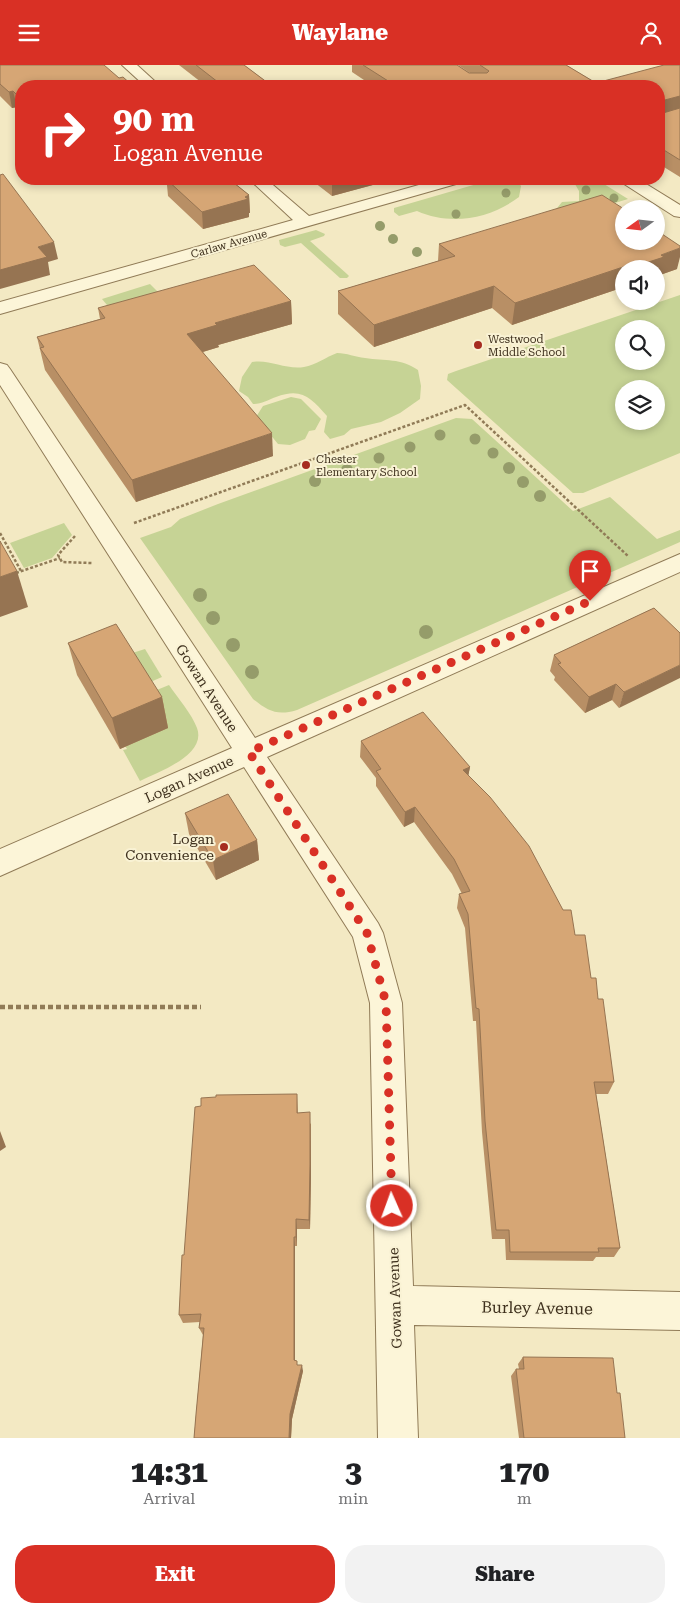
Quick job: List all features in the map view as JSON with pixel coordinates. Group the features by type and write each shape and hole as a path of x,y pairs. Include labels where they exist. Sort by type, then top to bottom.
{"street":[{"path":"129,65 146,80"},
{"path":"264,185 306,222"},
{"name":"Carlaw Avenue","path":"0,308 436,185"},
{"path":"637,185 680,212"},
{"name":"Gowan Avenue","path":"0,369 367,933 386,1003 398,1438"},
{"name":"Logan Avenue","path":"0,863 680,562"},
{"name":"Burley Avenue","path":"395,1305 680,1311"}],"path":[{"path":"126,525 465,405 629,557"},
{"path":"0,533 21,571"},
{"path":"76,535 58,555 62,561 95,563"},
{"path":"10,575 60,558"},
{"path":"0,1007 201,1007"}],"green space":[{"path":"473,185 521,186 519,197 508,205 496,211 470,218 443,218 417,211 399,216 394,212 394,208"},
{"path":"576,185 606,185 628,199 615,200 615,203 569,217 553,213 562,202 579,201 579,191"},
{"path":"316,230 325,234 324,236 310,241 349,276 347,278 340,278 301,243 285,247 280,245 279,240"},
{"path":"150,284 170,304 118,318 102,299"},
{"path":"680,295 680,453 583,493 573,493 447,380 448,374 636,310 665,310 665,300"},
{"path":"337,353 405,363 412,366 418,370 421,386 420,399 400,413 381,422 351,429 344,435 330,439 324,432 327,416 311,399 293,393 253,404 248,397 239,391 242,377 252,362 259,361 297,368 313,365"},
{"path":"291,397 301,399 321,419 315,430 309,431 305,439 290,445 278,444 256,417 263,406"},
{"path":"456,418 472,419 573,511 610,497 657,539 680,530 680,542 297,710 284,713 263,707 253,699 140,538 171,527 180,519 218,504"},
{"path":"64,523 72,535 52,558 24,568 10,543"},
{"path":"145,649 162,677 141,686 123,656"},
{"path":"169,685 192,717 197,728 198,738 195,746 179,761 140,781 123,750 127,749 125,746 147,694"}],"building":[{"path":"0,65 104,65 119,78 123,77 126,80 15,80 15,93 13,91 9,92 0,84"},
{"path":"196,65 244,65 264,80 215,80"},
{"path":"363,65 457,65 469,73 487,73 489,71 480,65 566,65 591,80 387,80"},
{"path":"664,65 680,65 680,96 665,100 665,80 607,80"},
{"path":"680,108 680,160 665,151 665,112"},
{"path":"3,174 54,242 38,247 47,257 0,270 0,175"},
{"path":"173,185 236,185 249,195 245,197 248,199 202,212"},
{"path":"602,195 615,203 615,250 665,250 665,236 680,246 680,248 661,255 664,257 655,260 615,260 615,270 515,303 494,286 374,325 338,291 455,256 439,244"},
{"path":"254,265 291,301 215,323 217,325 187,334 272,433 132,480 40,348 44,347 37,337 105,318 98,308"},
{"path":"0,541 17,571 0,577"},
{"path":"654,608 680,633 680,665 624,692 616,684 589,697 558,664 561,663 554,655"},
{"path":"116,624 162,697 112,718 68,643"},
{"path":"423,712 470,767 463,770 490,797 529,846 563,910 571,910 575,935 585,935 591,978 596,978 598,999 603,999 614,1082 594,1082 620,1248 598,1248 599,1252 510,1252 509,1230 496,1230 485,1121 479,1009 476,1008 468,914 459,894 470,891 454,859 415,807 405,812 376,771 381,769 361,741"},
{"path":"228,794 257,840 213,860 185,813"},
{"path":"297,1094 297,1113 310,1112 309,1220 296,1219 296,1237 294,1237 294,1360 297,1361 297,1365 302,1365 290,1414 289,1438 194,1438 204,1328 199,1328 201,1314 179,1315 182,1255 184,1255 195,1107 201,1106 201,1098 216,1097 216,1095"},
{"path":"523,1357 613,1358 617,1393 620,1393 625,1438 524,1438 516,1369 524,1369"}],"place":[{"name":"Westwood Middle School","path":"478,345"},
{"name":"Chester Elementary School","path":"306,465"},
{"name":"Logan Convenience","path":"224,847"}],"route":[{"path":"392,1206 386,1003 367,933 249,752 590,601"}]}
